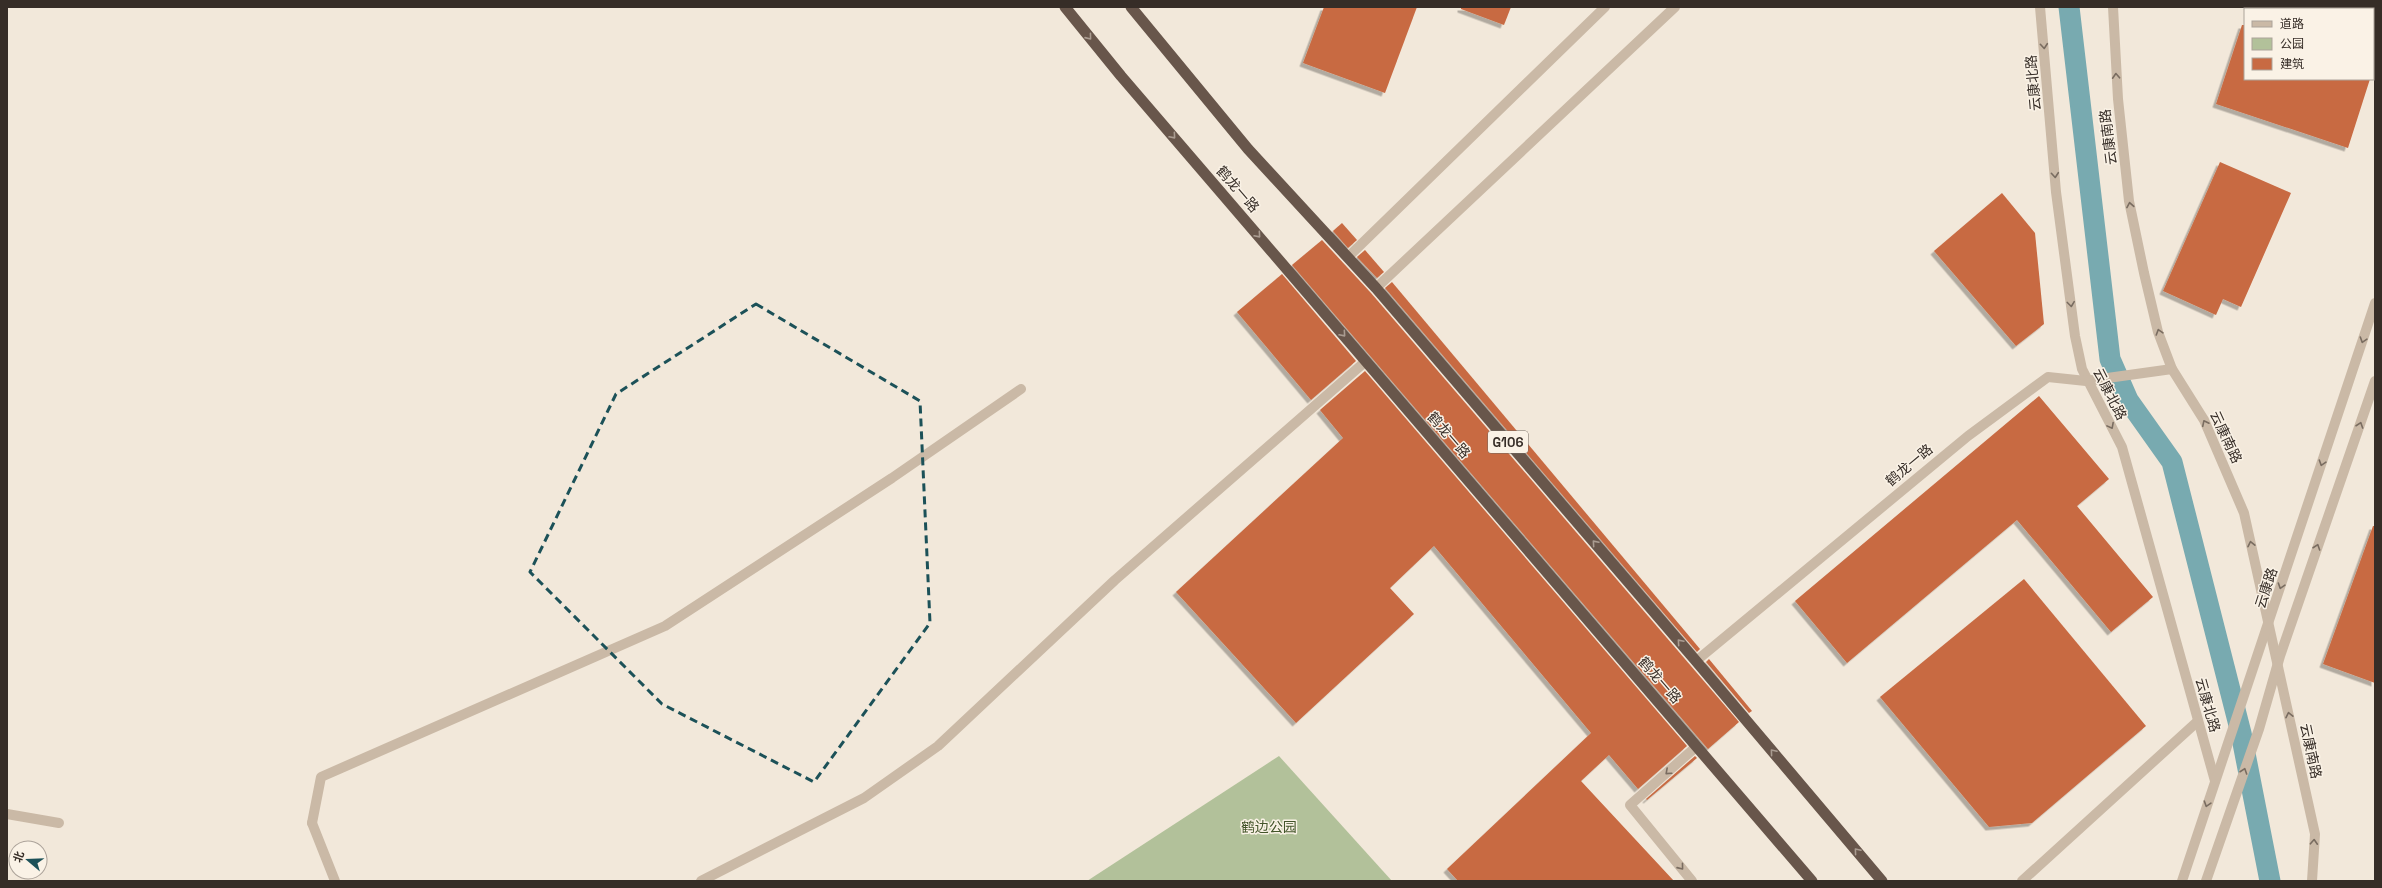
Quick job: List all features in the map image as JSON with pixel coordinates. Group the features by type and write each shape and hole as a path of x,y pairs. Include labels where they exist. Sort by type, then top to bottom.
{"highway":[{"name":"鹤龙一路","path":"1065,7 1812,881"},
{"name":"G106","path":"1131,7 1248,149 1376,288 1696,660 1882,881"}],"street":[{"path":"1348,257 1606,7"},
{"path":"1376,288 1675,7"},
{"name":"云康北路","path":"2040,7 2056,192 2075,336 2082,369 2086,380 2122,447 2215,781"},
{"name":"云康南路","path":"2113,7 2118,99 2130,201 2158,332 2172,369 2204,420 2244,513 2315,834 2312,881"},
{"name":"云康路","path":"2182,881 2219,767 2269,624 2375,302"},
{"path":"701,881 864,798 938,746 1115,580 1366,361"},
{"name":"鹤龙一路","path":"1696,660 1968,436 2048,377 2086,380 2172,369"},
{"path":"2206,881 2259,729 2278,664 2375,381"},
{"path":"337,880 312,823 320,777 665,626 892,478 1021,389"},
{"path":"2022,881 2198,721"},
{"path":"1692,881 1630,805 1697,746"},
{"path":"7,814 59,823"}],"highlighted area":[{"path":"756,304 920,401 930,623 814,782 662,704 530,572 616,394"}],"green space":[{"name":"鹤边公园","path":"1279,756 1392,881 1087,881"}],"building":[{"path":"1324,7 1417,7 1385,93 1303,63"},
{"path":"1461,7 1511,7 1504,25 1461,9"},
{"path":"2242,25 2244,25 2244,80 2370,80 2348,148 2216,104"},
{"path":"2220,162 2291,193 2241,307 2223,299 2216,315 2163,291"},
{"path":"2002,193 2035,233 2044,324 2016,346 1934,251"},
{"path":"1342,223 1357,240 1348,248 1333,231"},
{"path":"1322,240 1371,293 1739,722 1708,749 1292,265"},
{"path":"1365,250 1384,272 1377,278 1357,257"},
{"path":"1282,274 1356,361 1311,400 1237,312"},
{"path":"1392,282 1700,649 1697,652 1385,288"},
{"path":"1365,371 1687,746 1638,789 1609,755 1581,781 1674,881 1458,881 1447,869 1591,733 1434,546 1390,588 1414,614 1296,723 1176,592 1343,438 1320,410"},
{"path":"2039,396 2109,479 2077,506 2153,597 2111,632 2017,520 1847,663 1795,601"},
{"path":"2373,526 2375,526 2375,683 2323,664"},
{"path":"2024,579 2146,726 2032,823 1989,827 1880,697"},
{"path":"1709,659 1752,711 1749,713 1706,662"},
{"path":"1695,756 1697,758 1647,800 1646,799"}],"waterway":[{"path":"2069,7 2110,359 2128,400 2172,462 2241,733 2270,881"}]}
